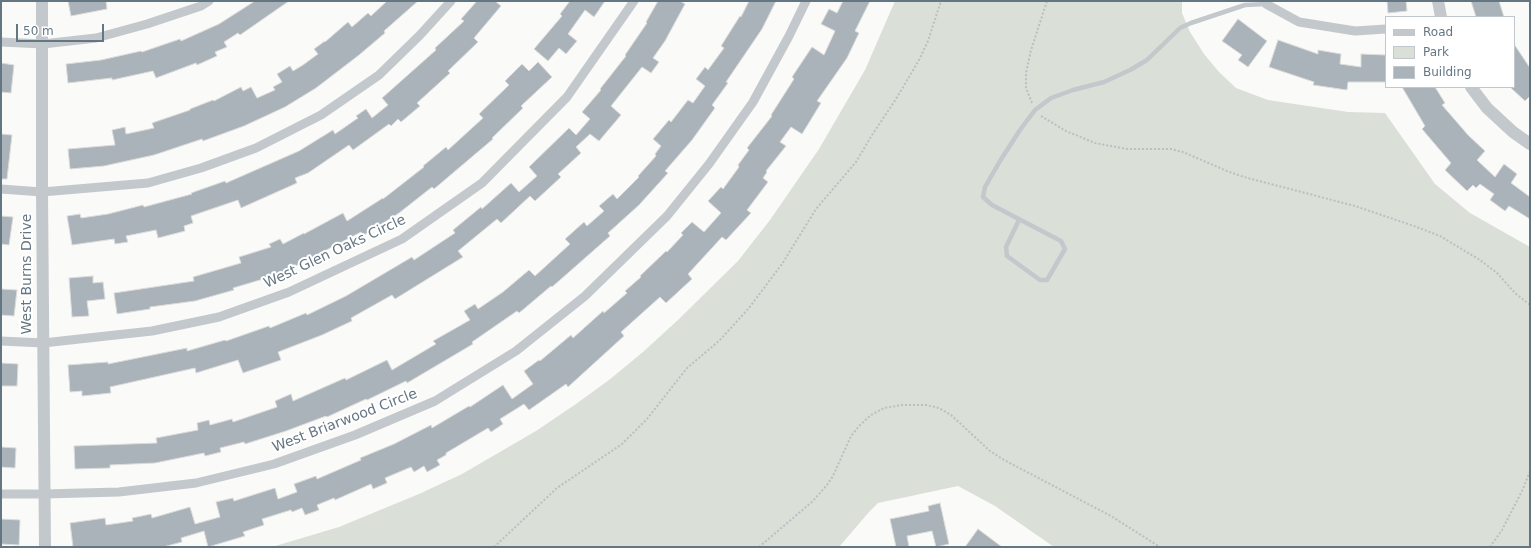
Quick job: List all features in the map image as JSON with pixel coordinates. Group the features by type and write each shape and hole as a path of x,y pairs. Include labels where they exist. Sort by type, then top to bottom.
{"street":[{"name":"West Burns Drive","path":"42,1 45,547"},
{"path":"1,42 43,44 96,38 154,22 201,6 209,1"},
{"path":"1,189 42,192 148,183 201,168 256,148 321,115 379,75 420,35 451,1"},
{"name":"West Glen Oaks Circle","path":"1,341 43,343 152,331 219,317 289,292 402,239 482,183 567,97 634,1"},
{"name":"West Briarwood Circle","path":"1,494 119,492 196,483 274,464 355,435 435,401 516,351 585,296 666,216 709,164 753,102 790,36 806,1"},
{"path":"1438,1 1441,16"},
{"path":"1266,2 1299,22 1355,31 1385,29"},
{"path":"1472,88 1487,108 1513,132 1530,144"}],"lane":[{"path":"1019,220 1006,247 1007,256 1040,280 1047,280 1065,249 1061,241 992,205 984,197 985,187 1020,130 1036,110 1051,98 1073,90 1104,82 1130,70 1147,60 1180,28 1245,5 1266,2"}],"path":[{"path":"494,547 557,488 611,452 633,433 647,419 687,368 719,340 749,308 782,264 816,209 856,162 896,99 928,41 941,1"},
{"path":"1047,1 1031,50 1026,73 1028,95 1041,117 1066,131 1095,143 1128,149 1170,149 1183,152 1244,177 1355,206 1434,234 1457,245 1480,260 1497,273 1514,293 1530,304"},
{"path":"760,547 812,501 827,485 833,476 851,436 871,415 884,408 908,405 926,405 939,408 951,414 990,451 1004,460 1111,516 1160,547"},
{"path":"1490,547 1502,530 1523,489 1530,471"}],"green space":[{"path":"895,1 1182,1 1182,13 1190,32 1204,54 1219,72 1236,88 1268,100 1348,112 1385,113 1435,184 1470,213 1530,247 1530,547 1054,547 995,506 958,486 878,503 839,547 272,547 339,527 419,494 462,474 536,431 609,380 643,352 738,261 770,220 819,149 865,70"}],"building":[{"path":"68,1 106,1 107,9 71,16"},
{"path":"255,1 289,1 240,35 238,33 224,42 227,47 215,52 217,56 197,65 196,63 156,78 153,71 112,80 112,78 68,83 66,64 101,60 142,52 180,39 181,41 219,24"},
{"path":"387,1 418,1 384,31 385,33 359,55 316,88 285,107 244,126 203,141 202,139 154,155 104,166 70,169 68,149 115,145 112,130 125,127 126,134 154,128 152,123 190,110 213,100 214,101 241,87 243,91 251,87 257,98 275,90 273,87 282,82 277,74 290,66 293,71 303,65 318,54 314,49 325,42 348,22 352,27 368,13 371,16"},
{"path":"477,1 495,1 501,6 474,38 478,42 448,71 450,73 417,103 420,106 401,122 398,119 391,126 389,124 353,150 349,145 308,173 295,178 297,183 241,208 238,200 191,216 193,223 184,226 185,231 158,238 156,230 126,236 128,242 115,244 114,239 72,245 67,216 80,214 81,218 108,214 143,205 144,207 192,194 191,193 225,181 226,183 299,151 333,130 335,134 358,118 356,116 366,109 372,118 388,105 382,98 436,50 435,48 464,21 461,19"},
{"path":"570,1 605,1 594,17 585,10 568,34 577,41 566,54 559,48 548,61 534,49 562,16 560,14"},
{"path":"658,1 680,1 685,4 665,41 653,58 659,62 651,73 642,67 611,106 621,115 599,141 590,134 576,147 581,153 558,174 561,177 535,201 530,196 501,223 497,219 458,251 463,257 395,299 392,295 351,318 352,321 322,335 278,352 281,360 243,373 238,360 196,373 195,368 110,387 111,393 82,396 82,391 70,392 68,365 108,362 108,364 187,348 187,351 225,340 226,341 269,326 270,328 306,313 307,315 346,296 412,257 414,260 455,233 453,230 481,207 482,209 511,183 519,192 537,176 529,167 569,128 576,135 590,119 582,112 601,90 600,89 626,56 625,55 647,23 646,22"},
{"path":"749,1 776,1 762,29 726,82 728,83 712,105 715,108 692,140 665,171 668,173 639,205 608,233 610,236 552,287 551,286 519,313 517,311 472,342 473,344 407,383 406,381 327,417 326,416 245,444 244,442 220,448 221,452 205,456 204,453 155,463 110,465 110,468 75,469 74,446 157,443 156,438 198,430 197,423 209,420 210,425 232,419 233,422 277,407 275,401 291,394 293,401 345,378 346,380 387,360 392,370 436,344 433,341 470,320 464,311 475,304 478,309 503,292 529,270 535,276 570,244 565,239 584,222 587,226 604,211 599,206 613,194 617,199 639,177 638,176 656,156 655,154 661,146 653,139 669,120 671,122 688,100 693,103 705,86 696,79 705,67 708,70 724,48 721,46 740,16 741,17"},
{"path":"843,1 870,1 855,31 859,33 847,58 817,101 821,103 802,134 791,127 780,142 786,146 766,171 767,172 763,178 768,182 747,210 751,213 726,240 722,237 688,274 692,279 666,303 660,297 621,332 624,336 568,387 566,384 529,410 524,404 500,419 503,424 491,432 488,428 446,453 446,455 437,460 440,465 427,472 424,466 414,472 411,467 385,478 387,483 373,489 371,484 335,500 334,498 317,505 319,510 305,515 302,508 292,512 291,510 262,519 264,525 243,532 245,536 208,547 204,531 181,538 182,542 163,547 73,547 70,523 105,518 106,525 133,521 132,518 151,514 152,518 190,507 195,524 220,517 216,502 233,498 234,501 275,488 278,499 297,492 294,484 316,476 317,479 361,460 360,458 394,444 431,425 432,428 469,406 470,407 503,385 512,399 533,384 524,371 539,360 540,361 571,335 573,338 603,311 604,313 627,293 625,291 666,251 667,252 683,235 681,233 692,222 704,232 721,213 708,201 721,187 723,189 739,167 738,165 749,150 747,148 772,116 771,115 794,79 792,77 812,47 824,55 835,31 821,24 829,9 837,13"},
{"path":"1387,1 1406,1 1407,11 1388,13"},
{"path":"1471,1 1499,1 1504,16 1476,16"},
{"path":"1238,19 1267,41 1248,67 1238,60 1242,55 1222,41"},
{"path":"1278,40 1318,54 1318,50 1341,54 1340,64 1361,67 1361,54 1385,55 1385,82 1348,82 1347,90 1313,85 1314,82 1269,67"},
{"path":"1515,46 1530,68 1530,96 1525,101 1511,88 1515,88"},
{"path":"538,62 552,77 521,106 523,108 492,138 493,139 434,189 432,187 399,213 364,235 361,232 280,274 233,288 234,290 195,301 150,307 150,309 117,314 114,293 194,281 193,277 241,263 239,257 271,247 269,244 280,239 283,244 343,213 347,221 383,199 424,167 423,166 446,147 448,150 483,118 479,114 509,85 505,81 522,64 529,71"},
{"path":"1,63 14,65 11,93 1,92"},
{"path":"1403,88 1436,88 1445,103 1442,105 1468,135 1485,151 1477,160 1495,177 1504,164 1517,174 1511,183 1530,197 1530,219 1509,206 1505,211 1490,200 1494,194 1480,184 1476,188 1473,185 1467,191 1445,170 1451,163 1422,129 1425,126"},
{"path":"1,134 12,135 7,179 1,179"},
{"path":"1,216 13,217 9,245 1,244"},
{"path":"93,276 93,283 103,282 105,299 87,301 89,316 72,317 69,278"},
{"path":"1,289 17,290 14,316 1,315"},
{"path":"1,363 18,364 17,386 1,386"},
{"path":"1,447 16,448 15,468 1,467"},
{"path":"940,503 949,544 936,547 932,531 907,536 909,547 896,547 890,519 929,511 928,506"},
{"path":"1,519 20,520 19,545 1,544"},
{"path":"978,529 1002,547 965,547"}]}
